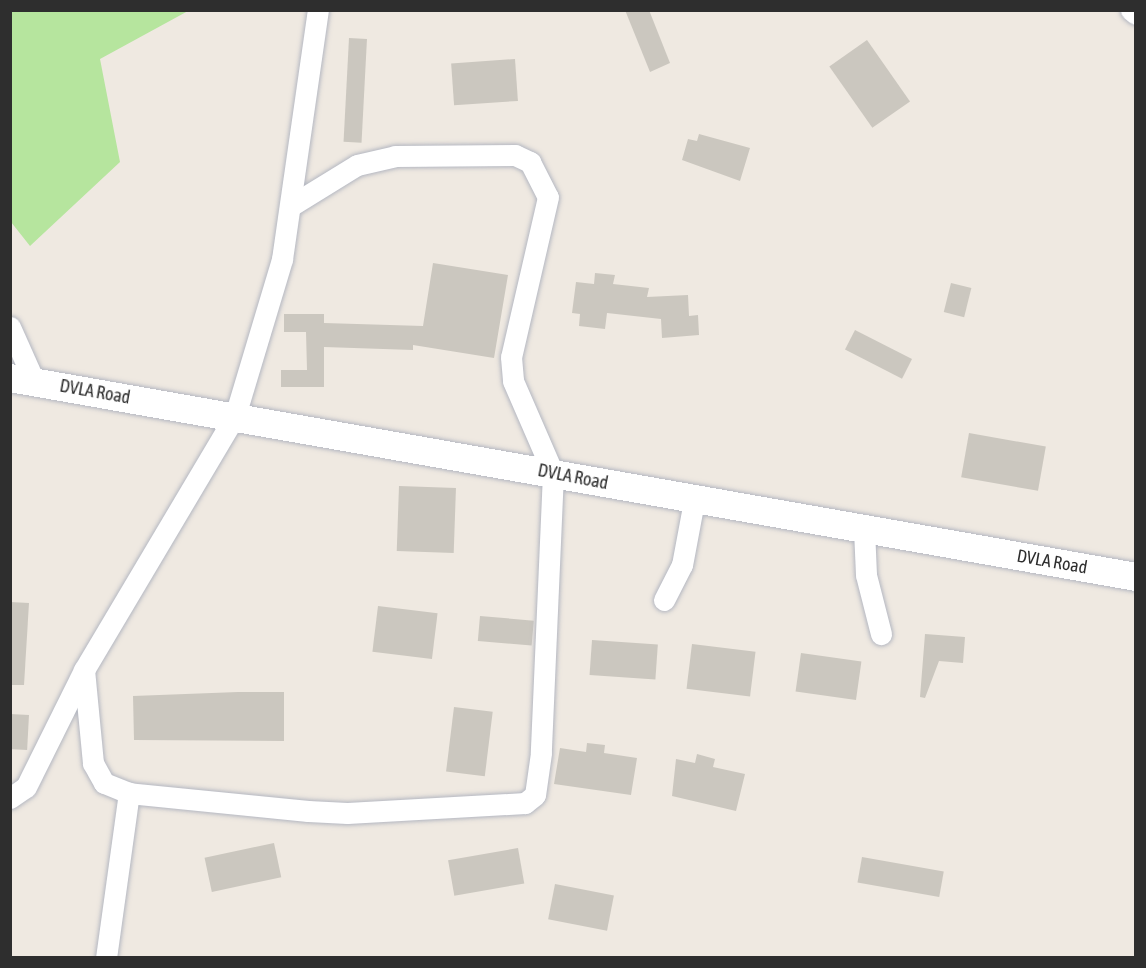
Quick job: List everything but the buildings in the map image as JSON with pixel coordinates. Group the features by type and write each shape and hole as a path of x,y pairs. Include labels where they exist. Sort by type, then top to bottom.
{"street":[{"path":"10,798 26,787 84,670 235,416 282,259 292,205 318,10"},
{"path":"1131,10 1136,14"},
{"path":"84,670 97,776 129,793 347,813 525,803 535,795 541,753 553,473 513,381 511,357 547,214 548,197 530,162 514,155 395,156 357,165 292,205"},
{"path":"10,327 22,380"},
{"name":"DVLA Road","path":"22,380 553,473 694,501 1136,577"},
{"path":"664,600 682,565 694,501"},
{"path":"864,529 866,575 881,634"},
{"path":"106,957 129,793"}],"green space":[{"path":"10,11 188,11 100,59 120,162 30,246 11,222"}]}
